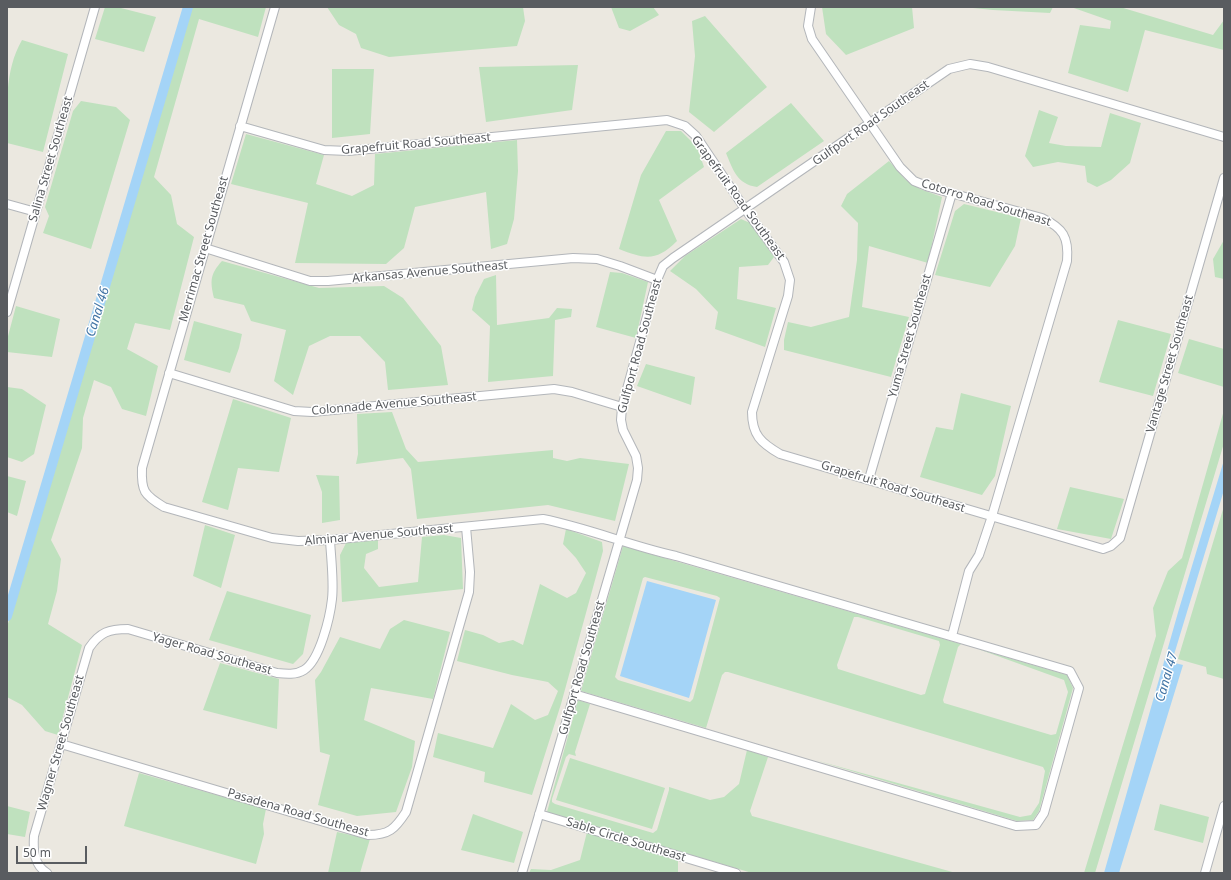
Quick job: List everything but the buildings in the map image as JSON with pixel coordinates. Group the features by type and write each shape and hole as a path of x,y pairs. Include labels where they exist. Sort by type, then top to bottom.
{"street":[{"name":"Salina Street Southeast","path":"7,312 95,7"},
{"name":"Merrimac Street Southeast","path":"145,492 141,483 142,468 275,7"},
{"name":"Cotorro Road Southeast","path":"811,7 808,26 812,39 900,167 914,181 929,187 1042,218 1061,230 1066,242 1068,252 1067,261 992,516 979,555 969,572 952,636"},
{"name":"Gulfport Road Southeast","path":"522,873 637,480 638,468 636,456 621,420 622,407 657,280 663,266 949,69 970,64 988,67 1224,137"},
{"name":"Grapefruit Road Southeast","path":"240,126 324,150 348,151 667,120 685,126 696,136 745,209 784,262 790,280 788,298 752,412 752,424 757,435 766,446 780,454 1103,549 1111,546"},
{"name":"Vantage Street Southeast","path":"1111,546 1120,538 1224,178"},
{"name":"Yuma Street Southeast","path":"869,479 952,193"},
{"path":"7,204 36,212"},
{"name":"Arkansas Avenue Southeast","path":"205,248 310,281 328,281 573,258 597,259 657,280"},
{"name":"Colonnade Avenue Southeast","path":"169,373 294,410 312,412 554,389 572,392 622,407"},
{"name":"Alminar Avenue Southeast","path":"145,492 151,499 164,507 272,538 298,541 330,540 543,519 561,522 1070,671 1079,688 1044,813 1036,825 1016,826 574,694"},
{"name":"Pasadena Road Southeast","path":"61,744 368,834 380,835 389,832 398,824 406,812 469,592 470,572 466,527"},
{"name":"Yager Road Southeast","path":"104,632 115,629 128,629 277,673 292,674 304,670 311,664 320,647 332,598 330,540"},
{"name":"Wagner Street Southeast","path":"47,873 36,861 33,850 34,836 90,648 96,639 104,632"},
{"path":"1207,872 1224,806"},
{"name":"Sable Circle Southeast","path":"539,814 736,873"}],"green space":[{"path":"105,7 117,7 156,17 144,52 95,39"},
{"path":"192,7 266,7 258,37 199,19 154,177 171,195 177,224 194,237 170,330 135,323 127,349 158,366 146,416 122,409 111,387 94,380 83,418 82,448 51,540 61,559 57,591 48,624 82,645 58,735 45,731 22,705 7,697 7,627"},
{"path":"327,7 523,7 525,21 517,46 389,57 361,48 356,34 339,25"},
{"path":"611,7 653,7 659,15 630,31 619,28"},
{"path":"822,7 912,7 914,28 846,55 826,34"},
{"path":"963,7 1053,7 1050,13"},
{"path":"1071,7 1120,7 1213,35 1224,20 1224,50 1145,30 1128,92 1068,73 1080,25 1110,29 1111,21"},
{"path":"705,16 767,87 714,132 689,112 695,56 692,21"},
{"path":"22,40 68,54 43,152 7,143 9,77 16,52"},
{"path":"578,65 572,110 486,122 479,67"},
{"path":"332,69 374,69 370,134 332,138"},
{"path":"81,101 116,107 130,120 91,249 43,233 49,216 45,207 73,111"},
{"path":"791,103 824,141 757,187 745,183 737,175 726,153"},
{"path":"1039,110 1058,117 1049,143 1066,146 1101,147 1110,113 1141,123 1130,163 1111,180 1097,187 1087,182 1085,166 1058,162 1033,167 1025,156"},
{"path":"666,131 681,131 697,147 704,167 659,200 677,241 663,253 650,257 636,255 619,249 641,175"},
{"path":"246,134 324,155 316,184 352,196 374,185 375,154 517,140 518,171 514,219 507,244 491,249 486,192 415,207 404,248 386,264 295,263 308,203 231,184"},
{"path":"889,161 905,179 920,189 942,197 928,263 869,246 862,307 909,317 891,377 784,350 784,340 788,322 811,327 849,317 857,260 858,223 841,206 847,194"},
{"path":"964,204 1021,218 1015,246 990,287 935,275 955,211"},
{"path":"741,219 750,223 774,257 768,265 739,267 737,299 776,308 765,347 715,329 718,312 696,289 670,271 685,256"},
{"path":"1224,240 1224,279 1215,277 1213,259"},
{"path":"222,261 319,288 384,286 403,298 441,346 448,385 388,390 385,362 360,336 330,336 309,346 293,395 274,381 286,330 251,321 244,305 214,298 212,278 215,270"},
{"path":"610,272 622,273 648,282 636,338 596,327"},
{"path":"496,275 497,325 549,318 557,308 572,309 571,317 555,320 553,376 488,382 490,326 472,310 475,297 484,279"},
{"path":"16,306 60,319 52,357 7,352 7,340"},
{"path":"1118,320 1171,334 1153,396 1099,382"},
{"path":"194,321 242,334 239,348 230,373 184,360"},
{"path":"1189,339 1224,349 1224,387 1178,373"},
{"path":"646,364 695,377 691,405 637,386"},
{"path":"7,387 22,389 46,405 34,454 22,462 7,457"},
{"path":"961,393 1011,406 995,476 982,495 920,477 936,427 953,430"},
{"path":"233,399 291,418 279,472 238,468 228,510 202,502"},
{"path":"1224,410 1224,443 1095,873 1084,873 1156,636 1153,608 1168,571 1182,558"},
{"path":"392,412 406,449 418,462 553,450 553,458 567,461 580,458 629,464 615,521 548,505 417,519 411,469 403,458 356,464 358,454 357,414"},
{"path":"316,475 339,476 340,520 322,523 322,492"},
{"path":"7,476 26,481 17,516 7,512"},
{"path":"1070,487 1124,499 1111,539 1057,529"},
{"path":"1224,506 1224,679 1207,674 1206,667 1178,659"},
{"path":"205,525 235,535 221,588 193,576"},
{"path":"566,529 602,542 603,551 561,704 532,795 484,782 485,772 433,757 438,733 493,748 511,704 535,720 548,715 558,691 548,682 512,675 457,661 465,630 483,635 499,643 513,640 523,645 540,584 567,598 576,593 586,573 576,558 563,544"},
{"path":"444,535 461,538 463,589 342,602 340,555 346,543 378,540 378,549 366,554 364,568 379,587 418,582 422,537"},
{"path":"623,546 961,644 958,647 943,700 944,703 1051,735 1056,734 1068,692 1064,680 978,649 1067,675 1073,688 1039,811 1033,820 1017,821 815,760 1020,817 1031,815 1039,803 1045,771 1043,767 728,672 725,672 722,675 706,728 581,691","holes":["645,577 720,598 693,699 690,702 618,680 615,677 643,578","854,617 939,641 940,645 925,694 921,695 838,669 837,665"]},
{"path":"227,591 311,615 303,654 293,664 209,640"},
{"path":"404,620 450,632 433,699 371,688 364,720 415,741 412,767 396,812 357,816 318,805 330,755 320,752 315,680 340,637 380,649 390,629"},
{"path":"220,663 279,679 277,729 203,710"},
{"path":"578,700 590,704 575,752 576,756 569,754 566,757 552,799 552,802 555,804 653,833 657,830 669,787 710,800 724,797 739,784 747,750 768,757 750,811 752,816 956,873 752,873 547,812"},
{"path":"570,758 665,788 652,829 556,800"},
{"path":"139,773 266,809 263,824 264,834 256,864 124,826"},
{"path":"1160,804 1209,817 1203,843 1154,830"},
{"path":"7,806 30,812 25,837 7,834"},
{"path":"473,814 523,832 514,863 461,850"},
{"path":"337,832 370,839 360,873 328,873"},
{"path":"587,832 678,860 678,873 529,873 531,869 551,870 580,860"}],"water":[{"name":"Canal 47","path":"1224,460 1224,490 1173,658 1175,663 1183,665 1119,873 1104,873 1179,609"},
{"path":"647,581 716,600 689,698 620,676"}],"waterway":[{"name":"Canal 46","path":"7,616 188,7"}]}
